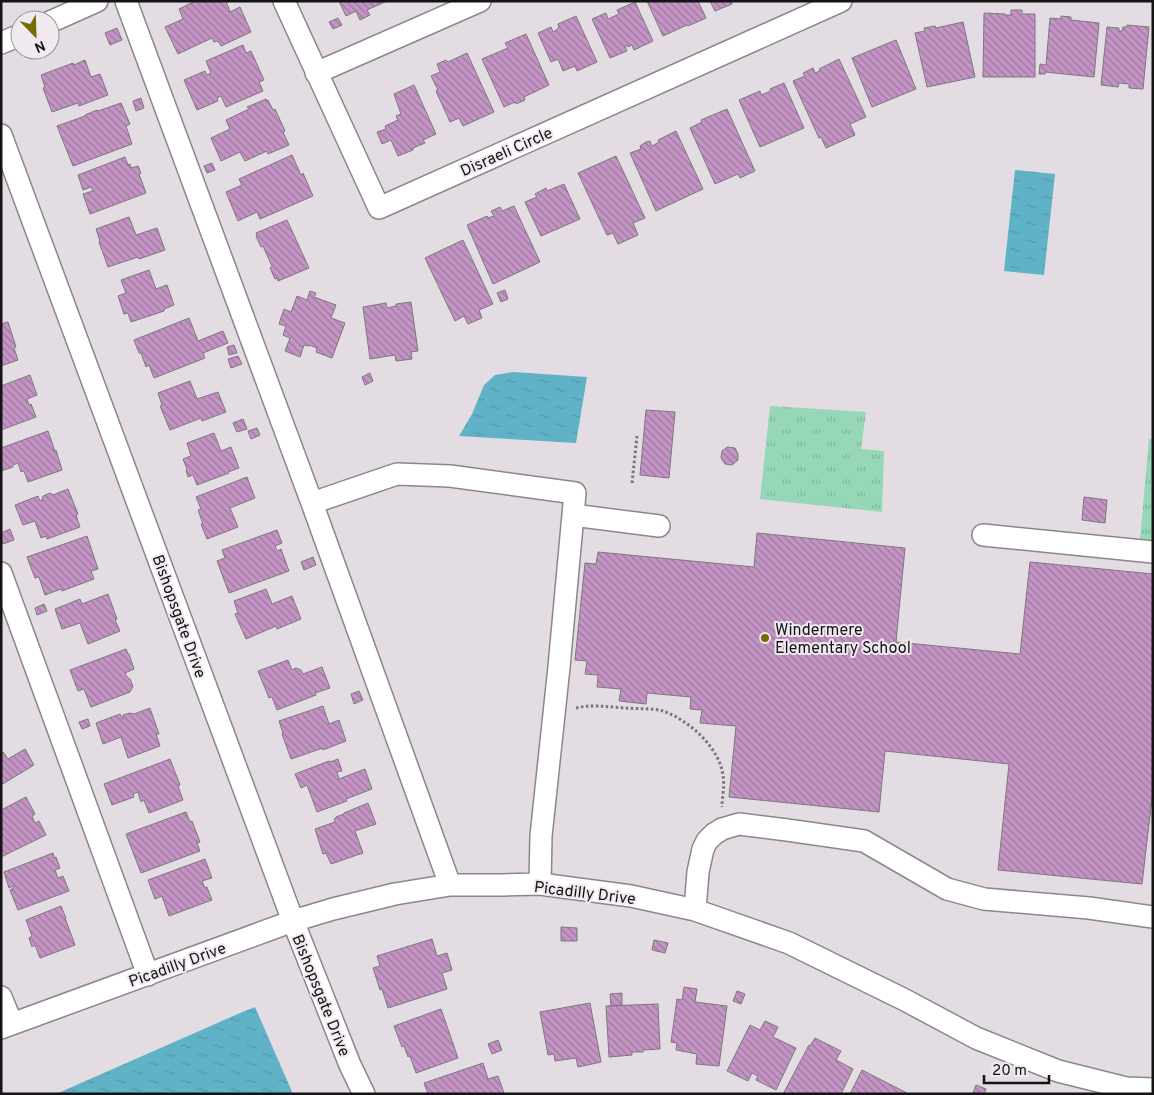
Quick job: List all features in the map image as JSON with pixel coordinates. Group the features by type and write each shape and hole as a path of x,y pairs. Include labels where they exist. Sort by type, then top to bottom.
{"street":[{"path":"60,17 96,1"},
{"path":"126,1 312,503 450,885"},
{"name":"Disraeli Circle","path":"284,1 379,208 841,1"},
{"path":"316,73 480,1"},
{"name":"Bishopsgate Drive","path":"1,136 293,922 350,1065 364,1094"},
{"path":"312,503 398,474 450,476 575,493 541,836 540,884"},
{"path":"573,515 659,526"},
{"path":"982,535 1153,552"},
{"path":"1,573 148,975"},
{"path":"695,910 698,872 703,849 707,841 722,829 739,824 864,841 947,889 970,896 984,899 1089,908 1153,917"},
{"name":"Picadilly Drive","path":"6,1026 293,922 334,909 395,894 450,885 503,886 540,884 631,896 695,910 789,943 905,1000 976,1038 1058,1071 1126,1088 1153,1089"},
{"path":"1,997 6,1026"}],"path":[{"path":"632,483 637,436"},
{"path":"569,709 593,705 662,710 677,717 698,732 712,749 719,762 723,776 722,810"}],"green space":[{"path":"770,406 866,412 861,449 884,451 882,512 760,499"},
{"path":"1149,439 1153,439 1153,541 1140,540"}],"water":[{"path":"1015,170 1055,174 1044,275 1004,271"},
{"path":"513,372 587,377 576,443 459,436 472,414 484,385 495,375"},
{"path":"255,1007 293,1094 56,1094 240,1013"}],"building":[{"path":"195,1 226,1 230,12 240,7 251,32 221,46 218,41 214,42 212,38 178,54 165,27 183,19 179,9"},
{"path":"339,1 387,1 367,10 370,15 360,20 356,11 346,16"},
{"path":"647,1 698,1 706,18 663,36"},
{"path":"710,1 731,1 732,4 715,11"},
{"path":"635,2 653,41 634,50 632,45 628,47 627,45 625,46 627,51 610,58 592,19 606,13 608,19 619,14 617,10"},
{"path":"1011,10 1022,10 1022,14 1035,14 1035,77 983,77 984,13 1011,15"},
{"path":"576,16 597,62 577,71 575,66 563,71 558,59 551,62 538,33 551,27 553,32 559,28 558,24"},
{"path":"1061,16 1071,17 1071,20 1099,23 1094,77 1045,72 1045,74 1039,74 1040,64 1046,65 1050,18 1061,19"},
{"path":"338,18 342,25 333,29 329,22"},
{"path":"963,22 975,77 927,87 915,33 925,31 924,28 935,26 936,28"},
{"path":"1127,25 1149,27 1143,89 1129,88 1129,84 1119,83 1118,87 1101,85 1107,27 1119,28 1119,31 1122,31 1123,27 1127,27"},
{"path":"117,28 122,40 110,45 105,33"},
{"path":"526,34 549,85 524,97 525,100 504,107 482,59 508,48 505,43"},
{"path":"896,40 916,89 872,107 852,58"},
{"path":"243,45 246,53 251,51 264,80 259,82 263,91 226,107 221,96 217,98 218,101 197,110 184,80 205,71 207,75 211,73 206,61"},
{"path":"467,53 494,112 463,126 459,118 450,122 431,76 440,72 437,64 446,60 448,62"},
{"path":"839,59 866,117 850,124 855,135 826,148 821,137 819,138 793,81 805,76 803,73 813,68 815,73"},
{"path":"85,60 91,77 100,74 108,95 79,106 78,103 52,112 43,88 45,87 41,75"},
{"path":"784,83 804,128 760,147 739,100 760,91 761,95"},
{"path":"414,85 436,134 423,140 425,143 413,148 413,150 398,156 391,140 382,144 377,132 386,129 385,126 398,120 396,116 401,114 394,94"},
{"path":"141,98 144,108 136,111 133,101"},
{"path":"266,99 273,110 275,109 289,145 268,154 267,151 245,161 240,152 221,161 211,138 230,129 226,120 249,109 247,107"},
{"path":"121,103 130,124 126,126 132,144 73,166 57,126 97,110"},
{"path":"727,109 755,171 740,178 738,174 715,184 690,128 702,122 701,120"},
{"path":"676,131 703,189 656,211 630,153 641,149 640,146 646,142 650,141 652,146 659,142 658,140"},
{"path":"292,155 301,175 303,173 313,196 260,219 257,212 238,221 226,192 242,185 239,179"},
{"path":"616,156 645,218 633,223 638,235 618,244 613,233 607,235 578,173"},
{"path":"125,157 131,168 138,166 146,193 90,214 83,194 93,191 91,187 83,190 78,175"},
{"path":"212,163 215,170 207,173 204,166"},
{"path":"564,184 580,219 541,236 525,202 537,197 535,194 546,188 547,191"},
{"path":"514,206 540,262 493,284 467,225 487,216 488,218 494,216 491,211 500,207 502,211"},
{"path":"129,217 136,235 157,228 165,250 108,267 96,229"},
{"path":"287,220 309,268 278,281 277,278 275,279 270,268 272,266 263,246 261,247 256,233"},
{"path":"463,240 493,304 479,310 482,318 468,324 464,316 455,321 425,258"},
{"path":"149,270 156,289 167,285 174,305 164,309 164,311 131,322 128,313 124,314 118,296 126,293 121,280"},
{"path":"505,290 508,299 501,302 497,293"},
{"path":"310,291 316,293 314,297 336,305 331,318 345,323 332,358 316,352 317,348 309,345 304,345 300,357 285,351 290,338 283,335 286,326 279,324 284,309 291,312 297,296 307,300"},
{"path":"411,302 418,351 411,352 412,359 396,361 395,355 370,359 363,307 386,303 387,308 396,306 396,304"},
{"path":"189,318 198,341 223,331 228,343 203,353 205,358 154,378 149,365 146,367 134,340"},
{"path":"8,322 18,360 1,366 1,324"},
{"path":"234,345 237,353 229,355 227,347"},
{"path":"238,356 242,364 231,368 228,359"},
{"path":"370,373 373,381 365,385 362,377"},
{"path":"30,375 37,395 27,399 36,417 1,430 1,386"},
{"path":"190,381 197,399 218,392 226,412 202,421 201,418 170,430 160,406 162,405 158,393"},
{"path":"646,410 675,412 669,478 640,475"},
{"path":"243,419 247,429 237,432 233,423"},
{"path":"257,428 260,435 251,439 248,431"},
{"path":"48,431 62,470 28,482 24,471 21,472 18,463 1,471 1,448"},
{"path":"214,433 221,451 231,447 239,468 197,485 193,475 188,477 183,459 191,456 187,443"},
{"path":"727,447 735,448 738,454 738,460 732,465 725,464 721,458 722,451"},
{"path":"247,477 255,498 230,508 238,527 207,539 201,524 203,524 198,510 201,509 196,497"},
{"path":"68,489 78,514 76,515 80,527 47,539 46,536 41,538 35,521 23,525 15,505 38,496 40,501 43,496 50,493 53,495"},
{"path":"1084,497 1107,500 1105,523 1082,520"},
{"path":"10,529 14,540 3,544 1,533"},
{"path":"277,530 282,543 275,546 277,551 281,549 289,571 229,593 217,561 225,558 222,550"},
{"name":"Windermere Elementary School","path":"757,533 905,548 896,642 1020,654 1030,562 1153,574 1153,790 1142,884 998,870 1009,764 885,751 879,812 729,797 736,726 700,723 702,710 690,709 691,697 647,693 646,704 619,701 621,689 597,687 598,675 585,674 587,661 575,660 585,563 596,564 598,552 754,567"},
{"path":"87,536 98,569 91,571 94,579 45,595 39,577 35,578 27,557"},
{"path":"313,557 316,565 304,570 301,562"},
{"path":"266,589 272,604 292,596 301,619 277,629 276,626 246,639 235,614 238,613 234,601"},
{"path":"108,594 120,631 88,644 80,623 62,629 55,609 80,599 82,604"},
{"path":"44,604 47,611 37,615 35,608"},
{"path":"126,649 134,669 125,673 133,686 130,692 91,707 84,689 78,691 70,670"},
{"path":"288,660 292,670 296,668 301,670 303,674 322,667 330,688 277,710 272,697 269,698 258,671"},
{"path":"359,691 363,700 354,704 351,694"},
{"path":"323,706 329,724 339,720 346,741 291,759 279,721"},
{"path":"150,708 159,734 156,734 160,746 128,758 121,737 103,744 96,723 120,714 123,719 123,715 134,714"},
{"path":"88,719 90,726 82,729 79,722"},
{"path":"25,749 34,765 1,785 1,753 3,752 8,759"},
{"path":"170,759 180,785 178,786 183,800 149,813 144,800 141,802 138,792 133,794 134,797 112,805 104,784"},
{"path":"338,759 342,771 337,772 339,779 365,769 372,789 317,812 307,785 301,788 295,774"},
{"path":"26,797 35,814 32,816 35,823 39,821 46,835 1,857 1,810"},
{"path":"368,803 376,824 355,831 363,853 331,864 326,853 323,854 315,829 335,822 336,817"},
{"path":"186,812 190,822 192,821 200,842 197,843 200,851 141,873 126,834"},
{"path":"53,853 60,868 55,870 58,878 63,876 69,891 18,910 10,890 14,886 9,888 4,872"},
{"path":"205,859 212,878 202,881 205,888 207,887 212,900 169,916 162,896 155,899 148,880"},
{"path":"61,906 75,945 40,958 35,945 32,947 29,938 32,936 26,920"},
{"path":"561,927 577,928 577,941 561,941"},
{"path":"432,939 437,956 447,953 452,970 442,973 447,989 388,1008 373,968 380,966 377,956"},
{"path":"654,940 668,943 665,953 652,950"},
{"path":"684,987 697,989 695,1002 727,1006 719,1066 696,1064 697,1054 676,1050 677,1043 671,1042 677,999 682,1000"},
{"path":"737,991 745,994 741,1004 733,1001"},
{"path":"622,993 622,1005 611,1006 610,994"},
{"path":"590,1003 601,1062 578,1067 576,1058 555,1061 554,1054 548,1055 540,1012"},
{"path":"658,1004 660,1049 643,1050 643,1052 632,1052 632,1055 609,1057 606,1006"},
{"path":"441,1009 458,1058 416,1073 410,1056 408,1057 404,1046 402,1047 394,1026"},
{"path":"765,1021 778,1027 773,1037 796,1048 776,1090 756,1080 758,1076 752,1073 748,1081 727,1071 750,1025 760,1030"},
{"path":"815,1038 841,1051 836,1060 853,1069 841,1094 783,1094 809,1045"},
{"path":"498,1040 502,1050 492,1054 488,1044"},
{"path":"483,1063 488,1079 498,1076 504,1093 428,1094 424,1083"},
{"path":"862,1070 907,1093 850,1094"},
{"path":"976,1085 986,1089 984,1094 973,1093"}],"place":[{"name":"Windermere Elementary School","path":"765,638"}]}
